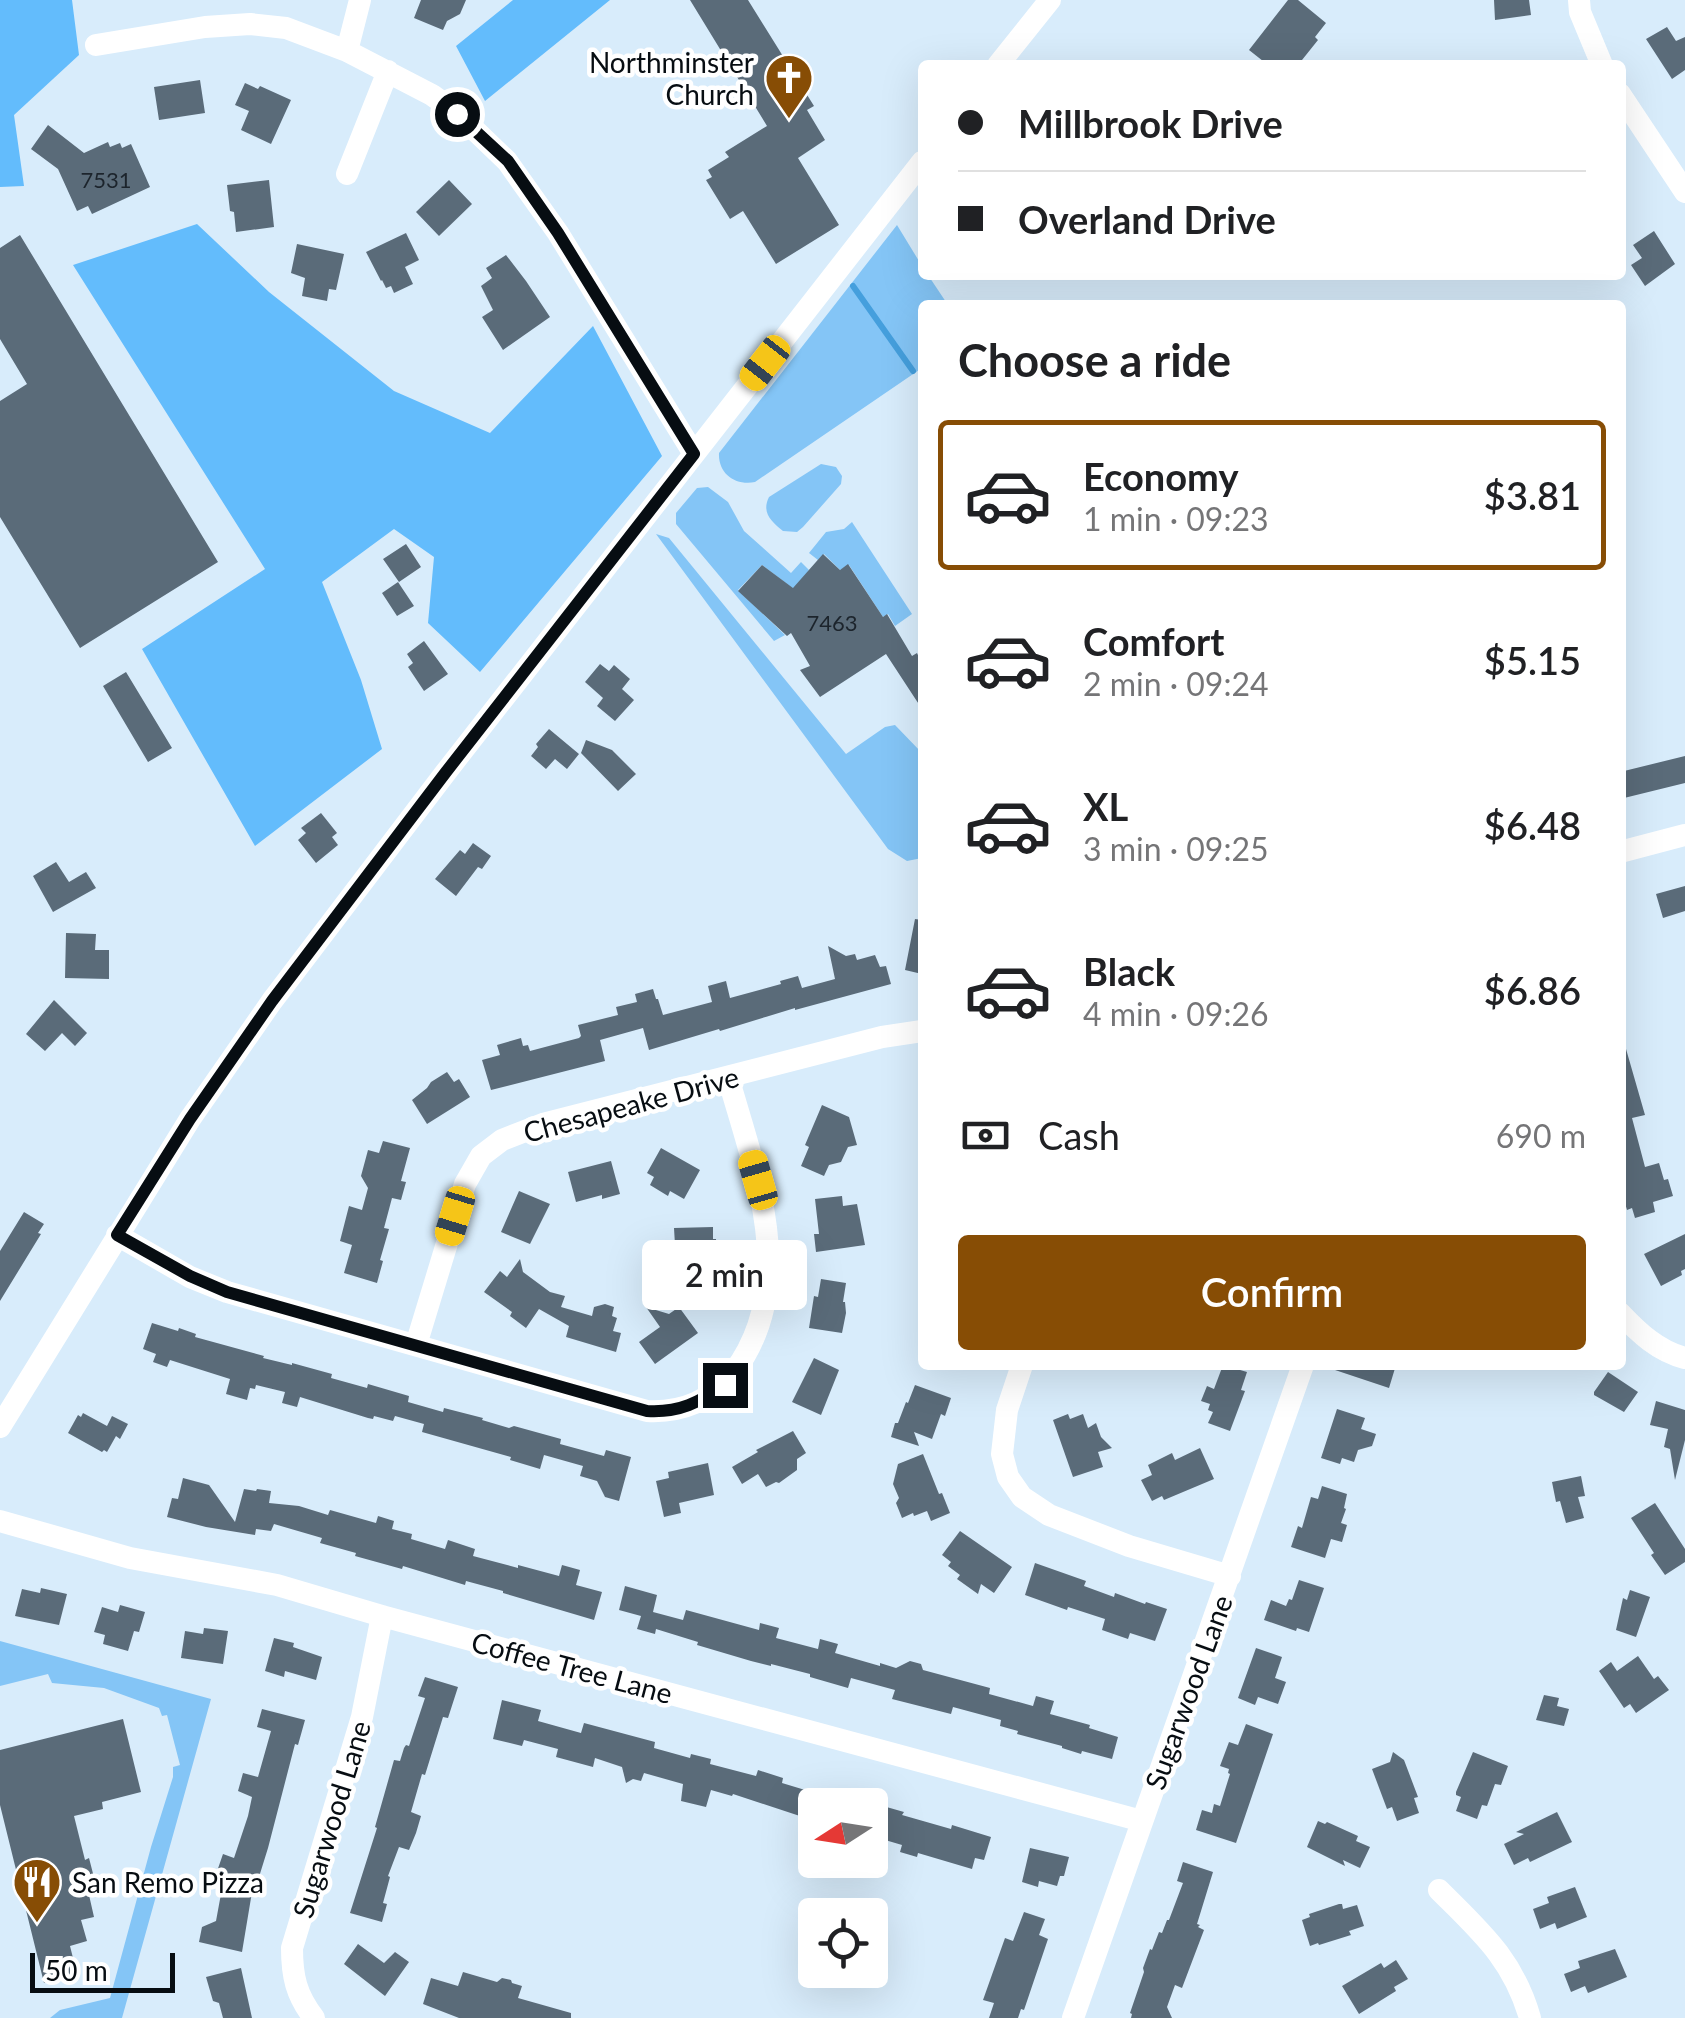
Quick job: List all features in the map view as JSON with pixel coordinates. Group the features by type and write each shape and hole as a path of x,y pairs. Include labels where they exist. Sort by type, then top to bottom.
{"street":[{"path":"347,51 360,0"},
{"path":"1002,60 1050,0"},
{"path":"1579,0 1580,12 1600,60"},
{"path":"96,46 205,27 250,24 286,28 347,51 444,104 508,161 558,233 694,454"},
{"path":"347,174 388,71"},
{"path":"1626,103 1685,192"},
{"path":"0,1427 190,1119 272,1001 918,167"},
{"path":"1626,850 1685,834"},
{"name":"Chesapeake Drive","path":"416,1346 465,1184 481,1156 502,1140 543,1124 882,1037 918,1032"},
{"path":"117,1235 227,1292 647,1411 661,1412 697,1403 725,1385 742,1361 760,1322 770,1275 762,1200 728,1077"},
{"path":"1626,1319 1646,1340 1685,1358"},
{"path":"1020,1370 1007,1410 1002,1454 1008,1477 1022,1497 1048,1515 1130,1546 1230,1576"},
{"name":"Sugarwood Lane","path":"1073,2018 1301,1370"},
{"name":"Coffee Tree Lane","path":"0,1521 130,1558 277,1585 1142,1821"},
{"name":"Sugarwood Lane","path":"314,2018 292,1976 292,1948 362,1717 382,1616"},
{"path":"1439,1890 1490,1941 1510,1968 1530,2018"}],"shaded area":[{"path":"0,0 72,0 79,55 14,115 24,186 0,187"},
{"path":"513,0 610,0 485,101 456,46"},
{"path":"197,224 269,292 394,391 490,433 593,326 662,456 480,672 428,623 434,557 394,529 322,582 361,680 382,749 255,846 142,649 265,569 73,265"},
{"path":"897,225 918,259 918,280 931,280 945,300 918,300 918,371 755,482 729,477 719,453"},
{"path":"821,464 836,467 842,476 841,484 797,532 783,531 767,512 769,497"},
{"path":"708,487 728,502 744,531 791,573 801,562 809,570 795,590 762,565 738,590 785,635 774,641 676,524 676,513 697,488"},
{"path":"852,522 912,614 895,626 888,614 883,617 849,565 840,570 824,554 818,560 809,553 826,532 844,529"},
{"path":"656,534 669,538 846,754 885,727 895,725 918,749 918,859 907,861 888,849"},
{"path":"0,1641 211,1699 122,2018 50,2018 60,2010 110,1998 173,1767 180,1765 167,1715 162,1716 159,1708 104,1688 52,1683 48,1674 0,1686"}],"building":[{"path":"421,0 466,0 460,14 447,21 443,30 414,18"},
{"name":"Northminster Church","path":"690,0 748,0 814,106 807,110 825,140 798,158 839,225 776,264 743,211 730,219 706,180 712,177 708,170 729,157 725,152 767,126"},
{"path":"1288,0 1298,0 1326,23 1302,60 1262,60 1249,50"},
{"path":"1494,0 1529,0 1531,15 1495,20"},
{"path":"1667,27 1676,41 1685,37 1685,70 1672,79 1646,39"},
{"path":"200,80 205,113 159,120 154,87"},
{"path":"245,83 291,100 271,144 241,130 249,111 235,105"},
{"path":"48,125 84,153 108,142 110,147 131,144 150,187 92,214 88,206 77,211 58,169 31,149"},
{"path":"269,180 274,227 236,232 227,185"},
{"path":"449,180 472,204 439,236 416,212"},
{"path":"1654,231 1675,264 1645,286 1631,265 1642,258 1633,245"},
{"path":"406,233 419,260 405,267 413,284 394,293 391,286 386,288 381,281 366,252"},
{"path":"20,235 218,562 80,648 0,517 0,401 27,384 0,339 0,248"},
{"path":"297,244 344,254 336,290 329,289 327,301 302,296 305,278 291,273"},
{"path":"506,255 550,317 503,350 482,317 493,310 481,286 492,278 486,268"},
{"path":"406,544 421,567 399,582 383,559"},
{"path":"823,554 840,570 848,564 883,617 887,614 912,656 917,653 918,703 886,654 820,697 800,670 810,666 791,633 787,636 738,591 762,565 793,588"},
{"path":"398,582 414,606 397,616 382,593"},
{"path":"424,641 448,674 424,691 408,667 413,663 407,654"},
{"path":"600,664 609,671 614,665 630,679 622,689 634,700 615,721 597,706 603,698 585,682"},
{"path":"126,672 172,748 148,762 103,686"},
{"path":"549,729 579,754 567,769 555,759 546,769 531,756"},
{"path":"586,740 612,750 636,774 618,791 581,753"},
{"path":"1685,756 1685,783 1626,798 1626,771"},
{"path":"321,813 337,833 332,837 338,845 316,863 298,840 306,833 301,828"},
{"path":"473,843 491,856 456,896 435,879 460,850 465,854"},
{"path":"56,862 69,882 86,872 96,888 53,912 33,876"},
{"path":"1685,886 1685,911 1663,918 1656,894"},
{"path":"915,919 918,919 918,973 905,970"},
{"path":"66,933 96,934 95,950 109,950 109,979 65,978"},
{"path":"828,946 846,956 855,954 857,960 875,955 880,967 886,966 891,984 649,1050 643,1028 600,1040 605,1061 491,1090 482,1060 500,1055 497,1045 521,1038 530,1051 579,1038 578,1025 618,1015 616,1007 637,1002 635,994 653,989 663,1015 712,1002 708,986 726,981 730,998 798,976 802,988 835,979"},
{"path":"54,1000 87,1033 75,1046 62,1033 45,1051 26,1034"},
{"path":"1626,1049 1645,1115 1632,1118 1645,1167 1659,1163 1673,1196 1653,1202 1655,1212 1635,1218 1632,1208 1627,1210"},
{"path":"447,1072 454,1082 459,1079 470,1097 427,1124 412,1100"},
{"path":"822,1105 849,1117 857,1145 848,1147 841,1162 829,1165 824,1176 801,1166 809,1147 805,1145"},
{"path":"383,1141 410,1148 401,1181 406,1182 401,1200 392,1198 384,1228 389,1229 377,1283 344,1273 352,1245 340,1241 349,1206 362,1210 368,1188 361,1176 368,1150 379,1153"},
{"path":"661,1148 700,1170 684,1199 670,1191 668,1196 650,1185 654,1177 647,1173"},
{"path":"611,1161 620,1194 576,1202 568,1172"},
{"path":"519,1191 550,1204 530,1244 501,1232"},
{"path":"842,1196 843,1206 857,1204 865,1245 816,1252 814,1234 819,1234 815,1199"},
{"path":"24,1212 44,1224 0,1301 0,1251"},
{"path":"713,1227 718,1280 684,1281 684,1245 675,1245 674,1228"},
{"path":"1685,1234 1685,1269 1682,1275 1661,1286 1644,1254"},
{"path":"520,1259 523,1272 550,1292 565,1296 561,1307 592,1316 594,1307 614,1307 612,1316 617,1318 613,1331 621,1333 616,1352 566,1337 569,1326 539,1309 526,1328 510,1316 512,1312 484,1292 500,1271 507,1277"},
{"path":"821,1279 846,1283 842,1333 809,1328"},
{"path":"646,1307 669,1314 679,1307 698,1333 655,1364 639,1342 660,1327"},
{"path":"152,1323 178,1331 179,1328 196,1334 195,1337 263,1358 332,1374 331,1378 409,1396 408,1402 443,1412 444,1408 509,1428 514,1426 604,1456 606,1450 631,1457 619,1501 605,1497 597,1481 580,1476 583,1466 544,1455 540,1469 422,1432 424,1424 395,1416 393,1421 368,1418 300,1397 297,1407 282,1403 285,1392 256,1385 255,1389 250,1388 247,1400 226,1394 230,1379 170,1360 167,1367 153,1362 156,1354 143,1349"},
{"path":"814,1358 839,1370 821,1415 792,1402"},
{"path":"1221,1370 1247,1372 1241,1390 1245,1391 1230,1431 1208,1423 1213,1412 1208,1410 1210,1404 1201,1401 1207,1386 1214,1389"},
{"path":"1335,1370 1394,1370 1389,1388"},
{"path":"1608,1372 1638,1392 1624,1412 1594,1395"},
{"path":"915,1385 951,1398 932,1439 914,1432 919,1446 891,1437"},
{"path":"1656,1401 1685,1410 1685,1440 1675,1480 1670,1449 1664,1447 1668,1429 1650,1425"},
{"path":"1337,1409 1365,1418 1361,1429 1376,1434 1372,1446 1358,1450 1354,1462 1342,1458 1340,1464 1321,1458"},
{"path":"83,1413 107,1426 112,1416 128,1424 120,1439 116,1436 107,1452 102,1452 68,1433"},
{"path":"1068,1414 1070,1419 1083,1414 1088,1428 1096,1423 1101,1437 1112,1448 1098,1452 1103,1467 1073,1477 1053,1420"},
{"path":"793,1431 806,1453 797,1459 797,1470 766,1487 758,1474 742,1484 732,1467"},
{"path":"1200,1448 1214,1479 1164,1500 1162,1496 1152,1501 1141,1480 1152,1475 1148,1465 1172,1453 1175,1460"},
{"path":"923,1454 950,1513 931,1521 927,1511 902,1518 893,1484 898,1464"},
{"path":"708,1463 714,1495 679,1503 681,1513 664,1517 656,1481 669,1478 668,1472"},
{"path":"1581,1476 1585,1496 1578,1497 1584,1518 1566,1523 1552,1482"},
{"path":"183,1478 209,1485 235,1522 244,1489 257,1489 271,1491 269,1503 299,1506 328,1515 330,1510 376,1523 378,1516 394,1521 392,1529 412,1534 411,1539 445,1549 448,1540 475,1549 473,1556 518,1568 559,1576 562,1565 580,1570 576,1585 602,1592 594,1620 466,1581 465,1585 355,1556 356,1553 320,1543 322,1538 274,1524 271,1531 256,1529 255,1535 167,1517 172,1498 178,1499"},
{"path":"1322,1486 1347,1494 1341,1523 1347,1525 1342,1542 1331,1539 1325,1558 1291,1547 1298,1526 1302,1528 1311,1497 1318,1499"},
{"path":"1655,1503 1685,1549 1685,1562 1665,1575 1631,1518"},
{"path":"960,1531 1012,1567 994,1593 981,1584 978,1594 957,1579 960,1575 948,1566 951,1562 942,1555"},
{"path":"1035,1563 1086,1581 1084,1586 1114,1597 1115,1593 1167,1609 1155,1641 1130,1633 1128,1639 1102,1630 1105,1619 1025,1595"},
{"path":"1299,1580 1324,1588 1309,1632 1264,1620 1271,1600 1286,1606 1292,1600"},
{"path":"625,1586 657,1595 653,1612 683,1620 686,1610 759,1630 760,1623 779,1628 776,1638 818,1649 820,1639 838,1644 835,1653 880,1666 896,1668 910,1661 921,1664 923,1670 990,1688 989,1694 1033,1706 1036,1696 1054,1701 1050,1714 1118,1737 1112,1759 1082,1751 1081,1754 1017,1734 1018,1731 1000,1726 1001,1720 953,1707 951,1714 892,1699 895,1690 851,1678 848,1688 810,1674 697,1645 698,1642 656,1629 655,1634 637,1629 641,1616 619,1610"},
{"path":"41,1588 67,1594 59,1625 15,1616 22,1589 40,1593"},
{"path":"1630,1590 1650,1597 1636,1637 1616,1630 1623,1598 1627,1600"},
{"path":"120,1605 145,1612 128,1651 103,1644 105,1635 94,1632 102,1607 118,1612"},
{"path":"204,1628 228,1631 223,1664 181,1658 185,1631 203,1634"},
{"path":"274,1638 322,1657 316,1680 285,1671 284,1677 265,1671"},
{"path":"1256,1648 1282,1657 1275,1678 1286,1682 1278,1704 1258,1697 1255,1705 1238,1698"},
{"path":"1638,1656 1654,1679 1658,1676 1669,1690 1636,1713 1630,1704 1624,1708 1599,1671 1611,1662 1617,1671"},
{"path":"425,1677 458,1687 448,1718 443,1717 411,1812 421,1816 416,1833 409,1850 399,1847 388,1876 382,1922 350,1913 394,1760 400,1761 404,1748 409,1746 425,1698 418,1696"},
{"path":"1544,1695 1559,1698 1557,1706 1569,1709 1564,1726 1536,1720"},
{"path":"502,1700 541,1710 538,1721 581,1733 584,1723 655,1742 654,1748 711,1759 710,1764 756,1776 758,1770 783,1778 782,1783 798,1788 798,1815 711,1790 706,1807 681,1801 683,1784 644,1773 641,1781 633,1779 626,1783 622,1767 595,1758 593,1767 556,1757 558,1749 524,1740 522,1746 493,1739"},
{"path":"262,1709 305,1720 252,1892 242,1952 199,1942 202,1927 216,1921 223,1883 214,1880 223,1854 234,1858 248,1816 252,1797 238,1791 243,1773 258,1777 271,1731 257,1727"},
{"path":"123,1719 141,1792 102,1802 103,1809 74,1816 98,1893 89,1895 94,1917 81,1920 87,1941 70,1946 77,1974 44,1983 0,1805 0,1750"},
{"path":"1246,1724 1273,1734 1236,1843 1196,1830 1202,1810 1212,1813 1214,1804 1220,1806 1230,1774 1229,1769 1220,1766 1229,1742 1238,1745"},
{"path":"1393,1752 1404,1760 1418,1797 1414,1798 1419,1813 1397,1821 1392,1807 1387,1809 1372,1769 1390,1762"},
{"path":"1473,1752 1508,1766 1501,1785 1495,1784 1477,1819 1456,1811 1461,1797 1456,1792"},
{"path":"888,1807 904,1812 902,1815 991,1837 984,1860 975,1858 972,1869 918,1853 917,1857 900,1852 902,1845 888,1841"},
{"path":"1557,1812 1572,1842 1530,1862 1528,1858 1514,1865 1504,1844 1524,1834 1516,1832"},
{"path":"1318,1821 1358,1836 1356,1841 1370,1847 1360,1868 1343,1860 1345,1866 1307,1847"},
{"path":"1030,1848 1069,1857 1057,1886 1039,1881 1038,1887 1022,1882"},
{"path":"1183,1862 1213,1872 1197,1924 1204,1930 1182,1988 1175,1985 1167,2007 1172,2018 1131,2018 1150,1949 1169,1920 1183,1883 1177,1881"},
{"path":"1575,1887 1587,1917 1557,1929 1555,1923 1540,1929 1533,1909 1549,1903 1547,1897"},
{"path":"1339,1904 1343,1909 1357,1905 1364,1926 1349,1931 1351,1935 1310,1946 1302,1920"},
{"path":"1024,1912 1045,1919 1039,1935 1048,1939 1024,2010 1018,2018 989,2018 994,2003 983,2000 1005,1938 1013,1941"},
{"path":"358,1944 384,1963 395,1952 409,1962 385,1996 344,1964"},
{"path":"1615,1949 1627,1977 1588,1993 1585,1986 1571,1992 1564,1974 1580,1968 1578,1961"},
{"path":"1396,1960 1408,1979 1359,2014 1342,1986 1381,1963 1384,1968"},
{"path":"241,1968 252,2018 223,2018 206,1977"},
{"path":"463,1972 497,1982 502,1978 511,1980 522,1986 518,1998 571,2013 571,2018 459,2018 423,2004 431,1978 458,1986"}],"waterway":[{"path":"853,286 913,371"}],"place":[{"name":"Northminster Church","path":"789,120"},
{"name":"San Remo Pizza","path":"37,1924"}],"route":[{"path":"457,114 508,161 558,233 694,454 272,1001 190,1119 117,1235 227,1292 647,1411 661,1412 697,1403 725,1385"}]}
